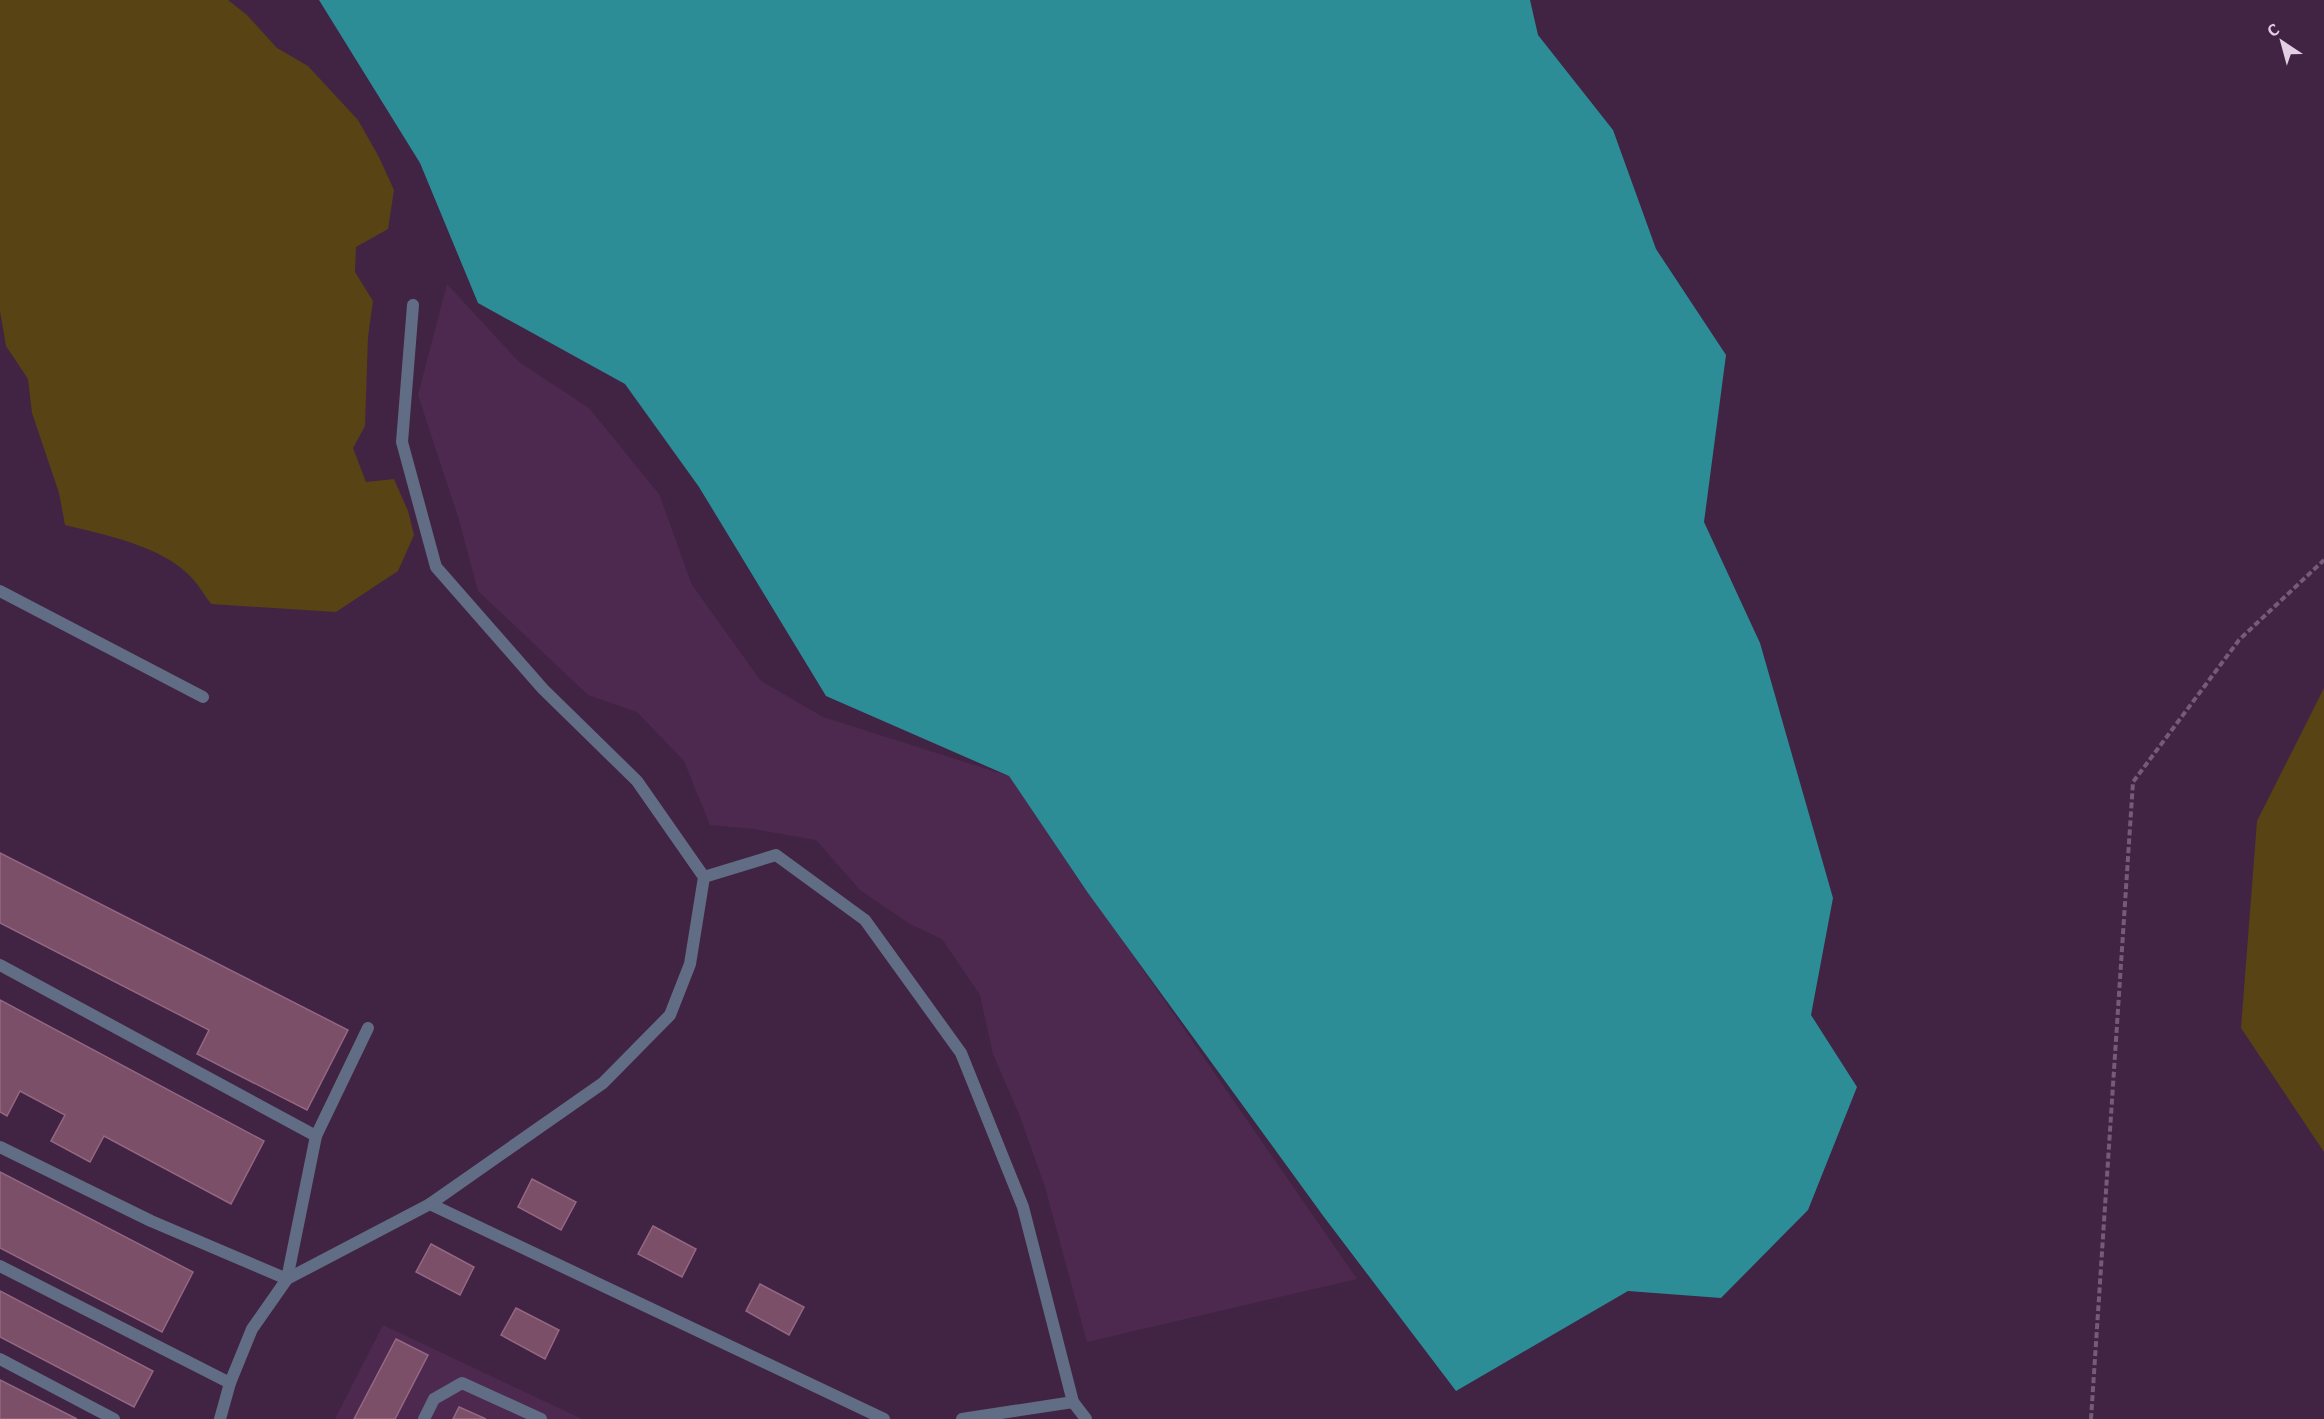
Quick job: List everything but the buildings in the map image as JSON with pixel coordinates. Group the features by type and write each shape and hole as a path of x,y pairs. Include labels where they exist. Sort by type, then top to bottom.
{"lane":[{"path":"287,1279 430,1204 603,1083 670,1015 690,964 705,877 638,781 543,689 436,567 402,442 413,305"},
{"path":"0,591 203,697"},
{"path":"705,877 776,855 865,920 961,1053 1023,1207 1073,1402 1086,1419"},
{"path":"0,965 316,1136"},
{"path":"220,1419 230,1383 252,1329 287,1279 316,1136 368,1028"},
{"path":"0,1147 151,1221 287,1279"},
{"path":"430,1204 884,1419"},
{"path":"0,1266 230,1383"},
{"path":"0,1359 114,1419"},
{"path":"424,1419 434,1399 462,1383 541,1419"},
{"path":"962,1419 1073,1402"}],"path":[{"path":"2091,1419 2133,782 2239,640 2324,560"}],"shaded area":[{"path":"0,0 228,0 247,15 277,48 308,66 358,120 379,157 394,190 388,229 356,247 355,272 373,301 368,337 365,426 353,448 366,482 394,479 408,511 414,535 398,571 336,612 211,604 192,578 166,558 133,543 65,525 59,493 32,413 28,379 6,346 0,311"},
{"path":"319,0 1530,0 1538,35 1613,130 1656,249 1726,355 1704,522 1760,643 1833,898 1811,1015 1857,1087 1808,1210 1721,1298 1628,1291 1456,1391 1324,1217 1088,893 1009,776 826,696 699,487 625,384 478,303 420,163"},
{"path":"447,284 519,362 589,408 659,494 692,585 761,681 823,717 1009,776 1357,1279 1087,1342 1045,1187 1019,1114 993,1054 980,995 942,939 910,924 860,890 816,840 754,829 710,825 684,761 637,712 588,695 478,591 459,520 418,395"},
{"path":"2324,688 2324,1152 2241,1028 2257,821"},
{"path":"383,1325 582,1419 335,1419"}]}
